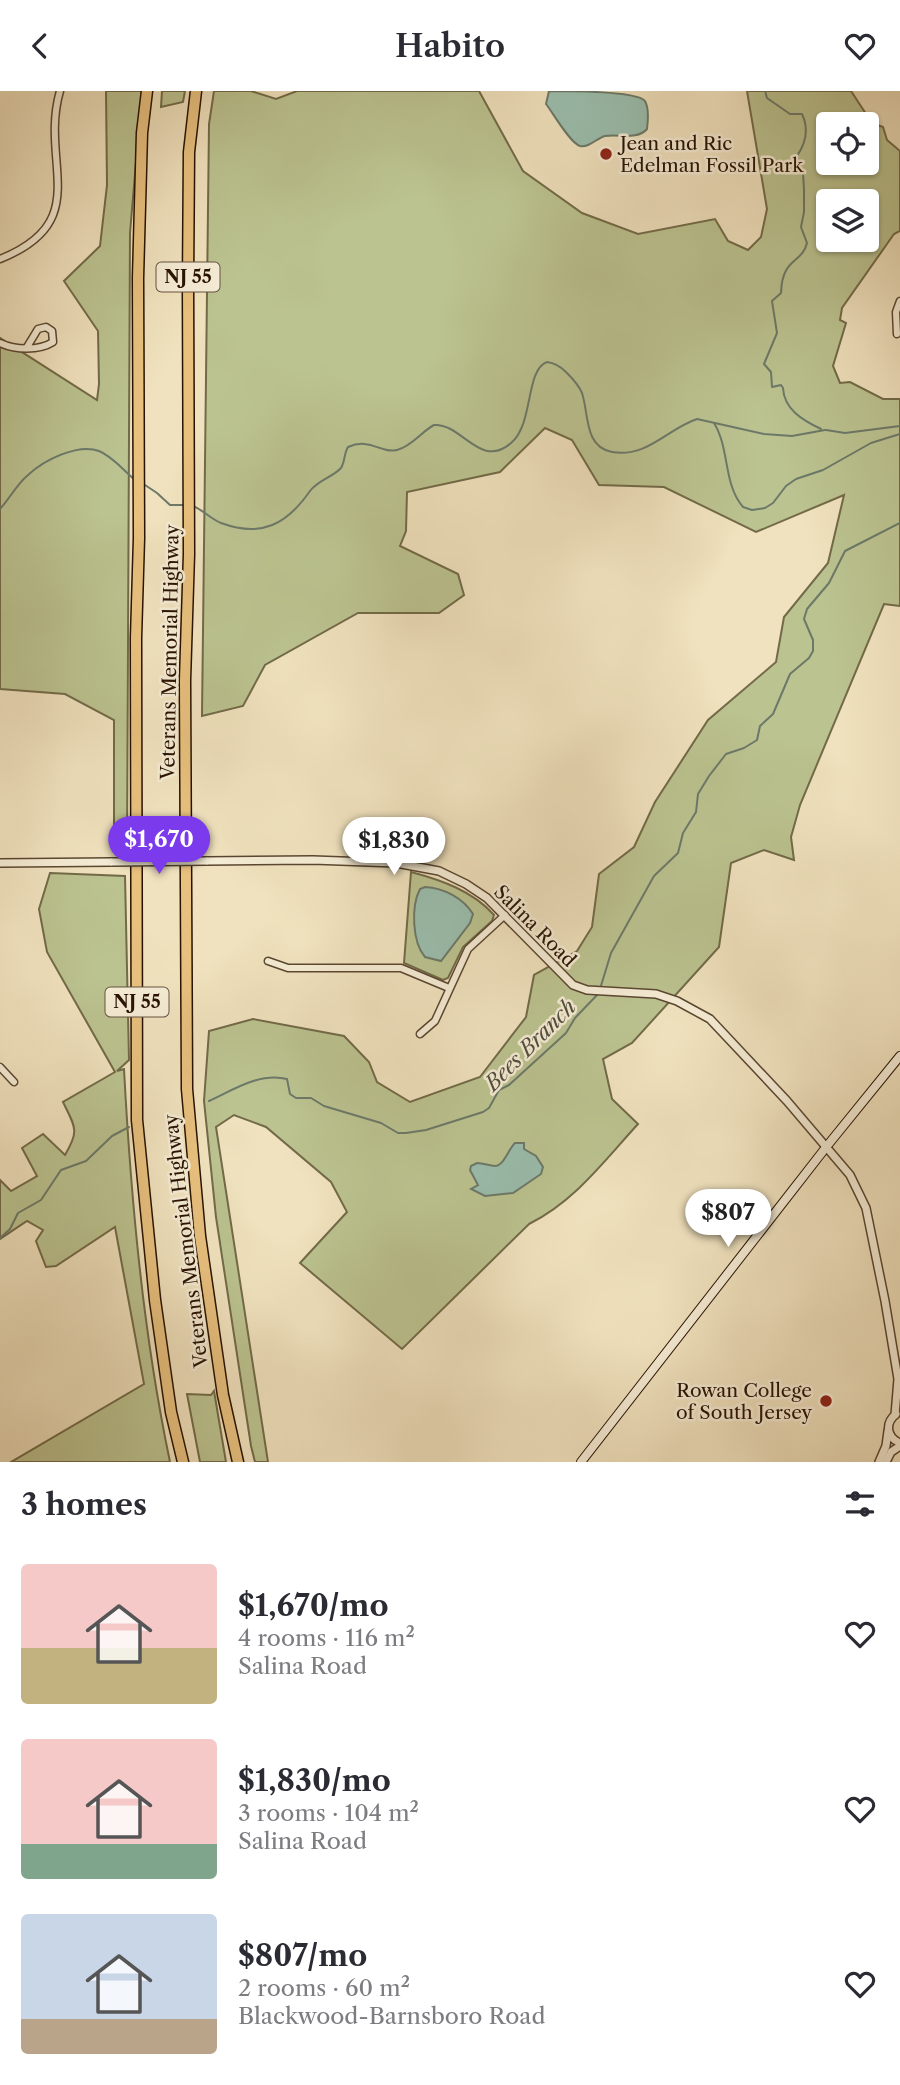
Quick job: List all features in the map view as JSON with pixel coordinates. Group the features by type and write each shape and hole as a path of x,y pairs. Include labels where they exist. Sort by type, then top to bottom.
{"highway":[{"name":"Veterans Memorial Highway","path":"147,91 138,211 138,1143 155,1300 171,1412 183,1462"},
{"name":"Veterans Memorial Highway","path":"196,91 189,152 189,554 185,680 187,1089 200,1236 223,1395 238,1462"}],"main road":[{"path":"581,1462 900,1056"}],"street":[{"path":"0,258 19,251 41,236 55,211 60,183 53,130 60,91"},
{"path":"897,334 896,312 900,301"},
{"path":"0,343 27,348"},
{"name":"Salina Road","path":"0,863 313,860 411,864 455,878 487,898 568,981 583,989 656,994 677,1001 710,1019 827,1146 854,1181 866,1208 899,1381 897,1414 890,1420 886,1446 879,1462"},
{"path":"421,1034 435,1021 468,949 505,915"},
{"path":"268,961 288,968 401,968 449,988"},
{"path":"0,1067 14,1082"},
{"path":"886,1462 891,1452 900,1445 888,1431"}],"green space":[{"path":"106,91 142,91 130,233 127,851 114,845 114,720 65,694 0,689 0,338 97,400 98,331 64,281 100,246 107,185"},
{"path":"162,91 185,91 183,102 161,107"},
{"path":"214,91 251,91 276,99 297,91 479,91 523,171 582,213 638,234 715,219 728,241 748,250 761,237 767,209 747,91 851,91 865,112 816,112 816,175 879,175 879,126 883,127 887,140 900,151 900,231 894,234 842,308 840,320 846,323 833,366 840,383 850,382 883,399 900,399 900,606 884,604 800,805 791,837 794,860 764,850 731,863 719,947 632,1043 603,1059 612,1099 638,1124 575,1192 529,1224 402,1349 300,1263 347,1212 331,1182 266,1127 234,1115 216,1127 268,1462 255,1462 251,1446 216,1217 204,1101 209,1031 253,1019 344,1036 369,1062 377,1082 410,1102 480,1077 526,1017 534,975 577,951 592,927 599,874 634,847 655,802 708,720 776,662 784,617 828,563 844,495 756,532 664,487 599,485 572,440 545,428 500,472 407,492 406,531 400,546 458,574 464,595 439,613 358,613 265,665 243,706 202,716 209,124"},
{"path":"411,872 466,893 494,915 492,921 463,947 448,978 443,980 404,963"},
{"path":"50,873 125,876 129,1060 117,1071 124,1069 130,1168 145,1316 170,1462 11,1462 144,1384 115,1227 56,1266 46,1267 36,1241 43,1230 27,1221 0,1239 0,1180 11,1191 37,1176 22,1148 43,1134 65,1155 73,1140 74,1128 63,1102 115,1072 47,952 39,909"},
{"path":"214,1391 226,1462 200,1462 187,1394 211,1395"}],"shaded area":[{"path":"549,91 600,92 639,98 645,101 647,107 647,129 633,136 605,136 587,146 580,146 567,134 546,104"},
{"path":"425,887 452,895 464,903 473,914 470,923 441,961 425,957 415,933 415,905 420,889"},
{"path":"515,1143 524,1143 524,1149 536,1156 543,1167 541,1174 513,1193 485,1196 471,1189 478,1185 470,1170 471,1166 477,1163 498,1165"}],"waterway":[{"path":"765,91 767,98 790,114 802,114 804,120 806,136 797,156 803,173 804,189 801,227 807,243 801,255 788,267 782,281 781,293 772,301 777,333 764,364 771,372 772,387 781,385 790,408 801,418 821,429"},
{"path":"193,506 217,521 236,527 249,529 272,525 292,512 313,487 341,468 348,447 363,444 397,450 434,425 444,426 480,449 500,450 518,434 527,411 535,375 547,362 562,368 577,384 582,393 592,437 596,444 612,452 636,451 697,419 764,434 792,436 825,430"},
{"path":"714,423 719,433 732,488 743,507 752,510 765,508 773,503 786,486 796,479 823,470 871,443 900,434"},
{"path":"826,430 845,433 900,426"},
{"path":"0,509 35,469 72,451 91,449 104,453 134,479"},
{"path":"145,485 170,505 184,505"},
{"name":"Bees Branch","path":"600,989 611,953 654,876 678,853 683,833 696,812 698,794 709,776 726,754 757,740 760,726 773,714 790,674 809,658 813,651 813,640 804,619 807,609 829,583 845,551 900,523"},
{"name":"Bees Branch","path":"209,1101 247,1083 277,1077 287,1079 290,1094 296,1098 311,1098 324,1106 381,1123 398,1133 426,1130 489,1108 499,1090 509,1085 566,1033 575,1018 598,994"},
{"name":"Bees Branch","path":"0,1238 10,1229 18,1213 41,1200 61,1170 86,1161 112,1136 129,1127"}],"place":[{"name":"Jean and Ric Edelman Fossil Park","path":"606,154"},
{"name":"Rowan College of South Jersey","path":"826,1401"}]}
